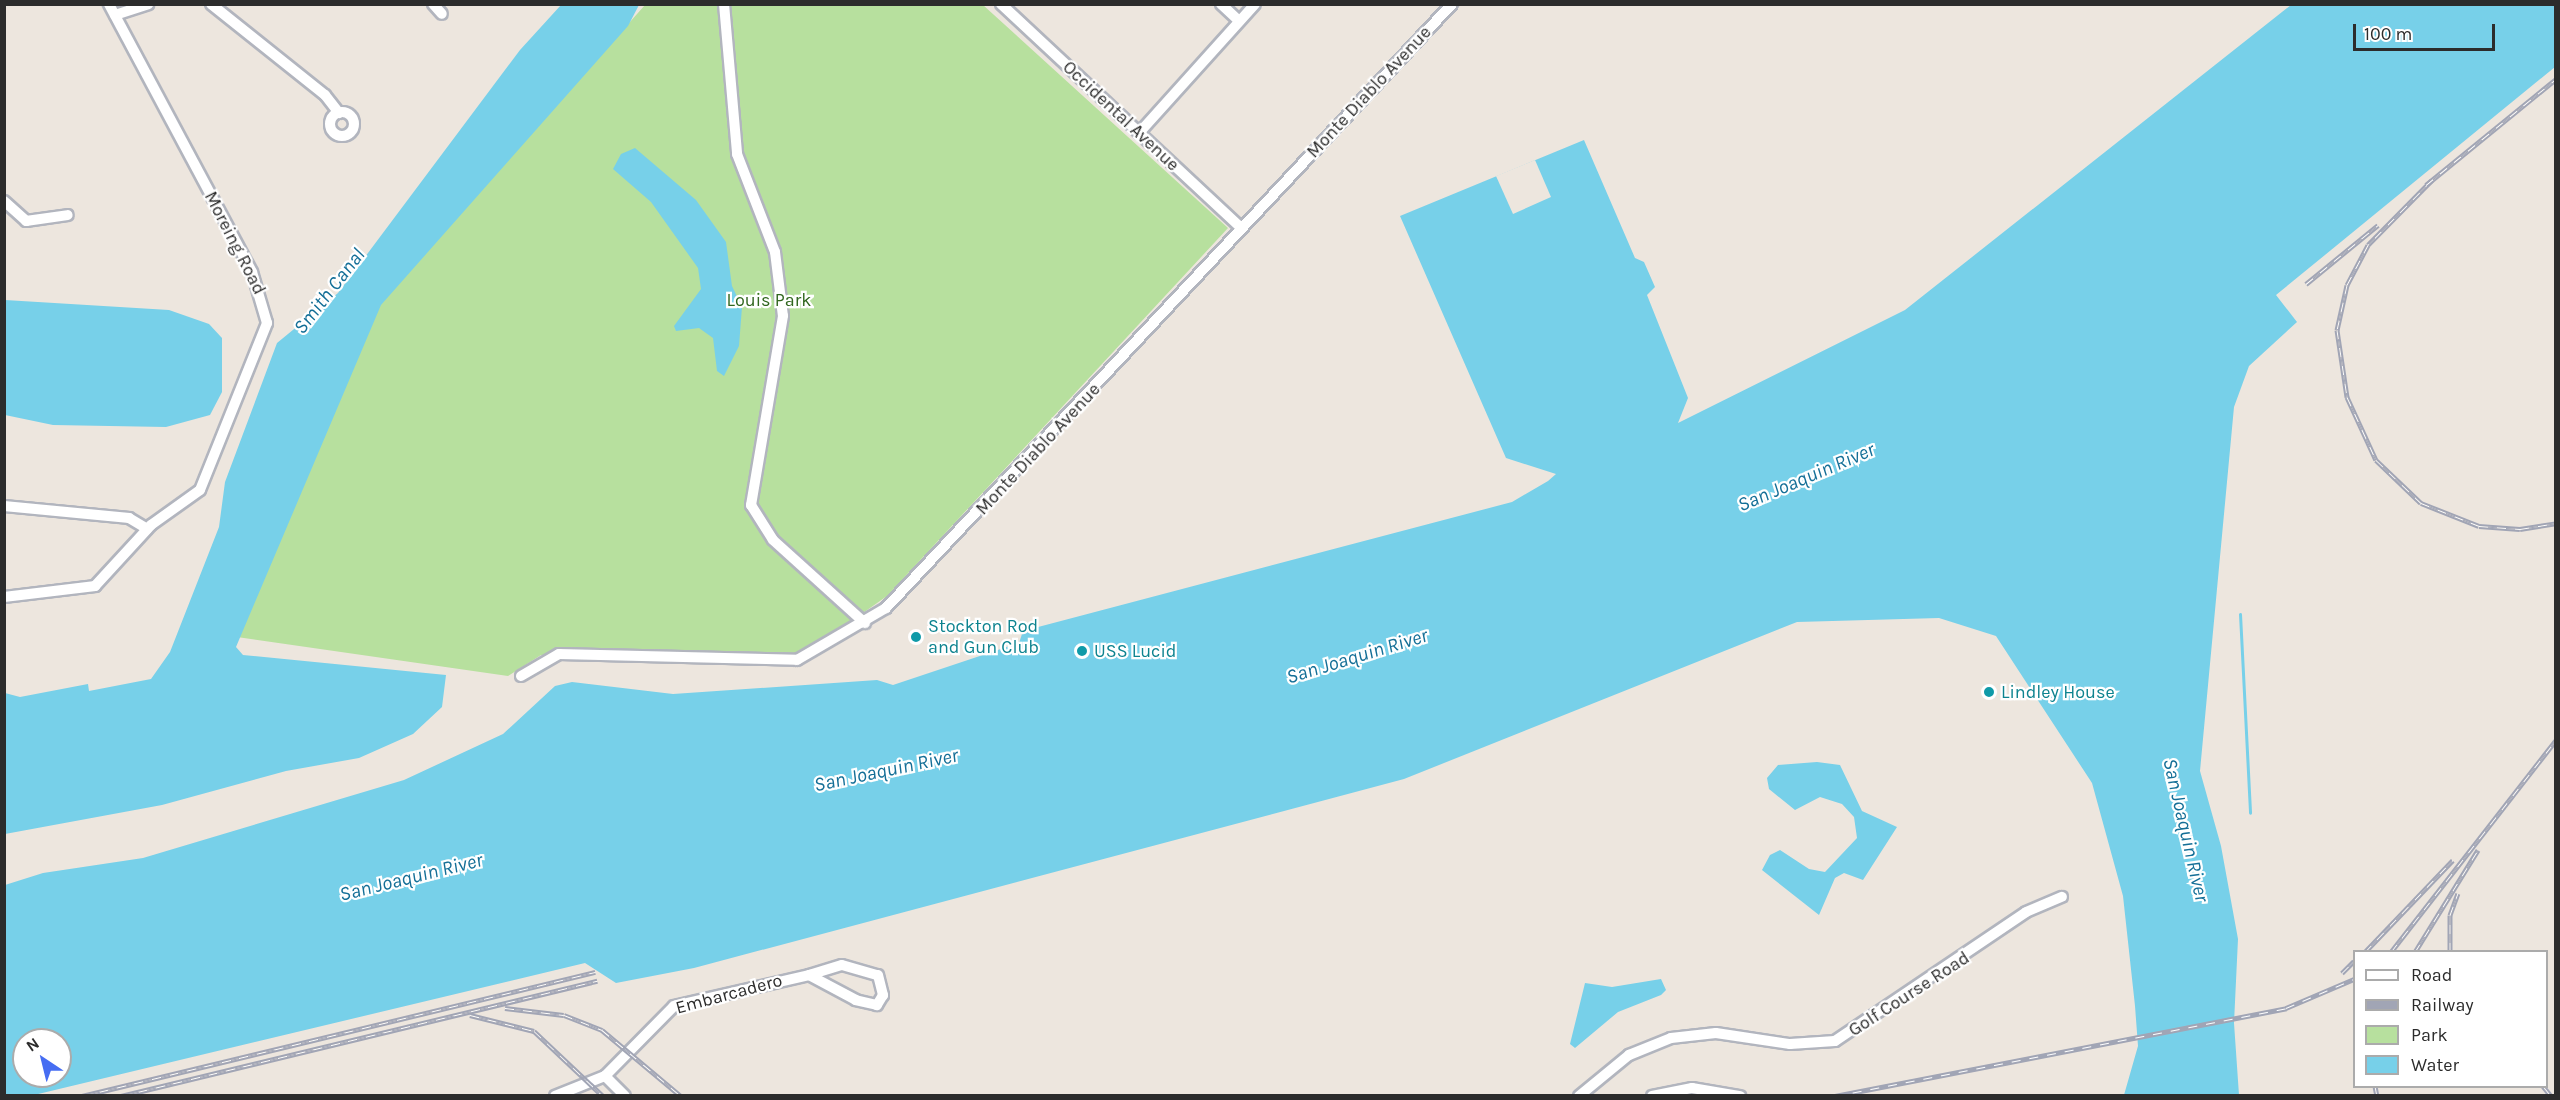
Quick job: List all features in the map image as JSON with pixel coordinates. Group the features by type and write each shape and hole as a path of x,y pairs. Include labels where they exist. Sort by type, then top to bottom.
{"street":[{"name":"Moreing Road","path":"4,597 95,586 147,529 210,477 217,444 264,335 267,313 252,272 109,4"},
{"path":"115,15 148,4"},
{"path":"211,4 325,94 339,113"},
{"path":"433,4 442,14"},
{"path":"724,4 731,110 737,154 775,252 783,316 752,505 774,540 865,623"},
{"name":"Occidental Avenue","path":"1002,4 1241,228"},
{"path":"1221,4 1239,21"},
{"path":"1139,133 1255,4"},
{"name":"Monte Diablo Avenue","path":"521,676 560,654 787,662 810,656 865,623 930,565 1241,228 1452,4"},
{"path":"4,201 26,221 68,215"},
{"path":"4,506 129,518 147,529"},
{"name":"Golf Course Road","path":"1579,1095 1629,1055 1671,1038 1716,1033 1790,1044 1835,1041 2026,912 2062,897"},
{"name":"Embarcadero","path":"605,1076 674,1006 809,975 854,965 878,975 883,998 878,1005 866,1004 809,975"},
{"path":"555,1095 605,1076 625,1095"},
{"path":"1652,1095 1692,1088 1740,1095"}],"green space":[{"name":"Louis Park","path":"645,5 983,5 1228,228 887,596 819,644 774,661 541,655 508,676 230,636 374,310"}],"water":[{"path":"561,5 639,5 628,26 381,305 236,647 243,655 446,675 442,707 413,734 359,758 286,771 162,805 5,834 5,693 20,697 88,684 89,691 151,679 170,652 219,527 225,482 277,343 338,293 520,50"},
{"name":"San Joaquin River","path":"2291,5 2555,5 2555,67 2276,295 2297,322 2249,366 2234,407 2200,771 2221,846 2238,939 2234,1023 2239,1095 2124,1095 2138,1046 2135,1006 2123,896 2092,783 1996,636 1939,618 1797,622 1404,779 694,968 616,983 585,963 72,1086 72,1028 12,1028 12,1088 63,1088 34,1095 5,1096 5,885 43,873 143,858 404,780 503,734 555,686 572,682 673,694 877,680 893,685 1019,643 1023,631 1512,502 1548,481 1556,474 1506,458 1400,216 1584,140 1635,258 1644,262 1655,287 1647,295 1688,398 1678,423 1905,310"},
{"path":"635,148 696,200 726,242 732,286 742,307 739,346 724,376 717,371 713,338 699,328 676,331 674,326 701,289 698,268 651,202 613,169 621,154"},
{"path":"5,300 169,310 209,324 222,338 222,392 210,415 166,427 53,425 5,415"},
{"path":"1817,762 1840,765 1862,811 1897,827 1863,880 1844,873 1835,878 1819,915 1762,870 1770,855 1780,850 1809,869 1825,872 1857,838 1854,817 1842,804 1820,797 1795,810 1769,789 1767,778 1778,765"},
{"path":"1661,979 1666,990 1661,995 1618,1012 1575,1048 1570,1044 1585,983 1612,987"}],"pier":[{"path":"1535,160 1551,197 1513,214 1496,176"}],"waterway":[{"path":"2240,614 2250,813"}],"railway":[{"path":"2426,185 2556,79"},
{"path":"2432,180 2368,245 2347,285 2337,330 2347,397 2376,460 2421,503 2479,526 2520,529 2556,523"},
{"path":"2306,284 2378,225"},
{"path":"2393,950 2556,740"},
{"path":"2416,950 2478,850"},
{"path":"2367,950 2453,860"},
{"path":"2450,950 2450,915 2458,893"},
{"path":"2342,973 2353,962"},
{"path":"82,1096 595,972"},
{"path":"1835,1096 2286,1008 2353,979"},
{"path":"121,1096 597,981"},
{"path":"505,1008 564,1015 602,1030 681,1096"},
{"path":"470,1015 534,1031 603,1096"},
{"path":"2375,1088 2377,1096"},
{"path":"2545,1088 2551,1096"}],"place":[{"name":"Stockton Rod and Gun Club","path":"916,637"},
{"name":"USS Lucid","path":"1082,651"},
{"name":"Lindley House","path":"1989,692"}],"water label":[{"name":"Smith Canal","path":"329,291"}]}
